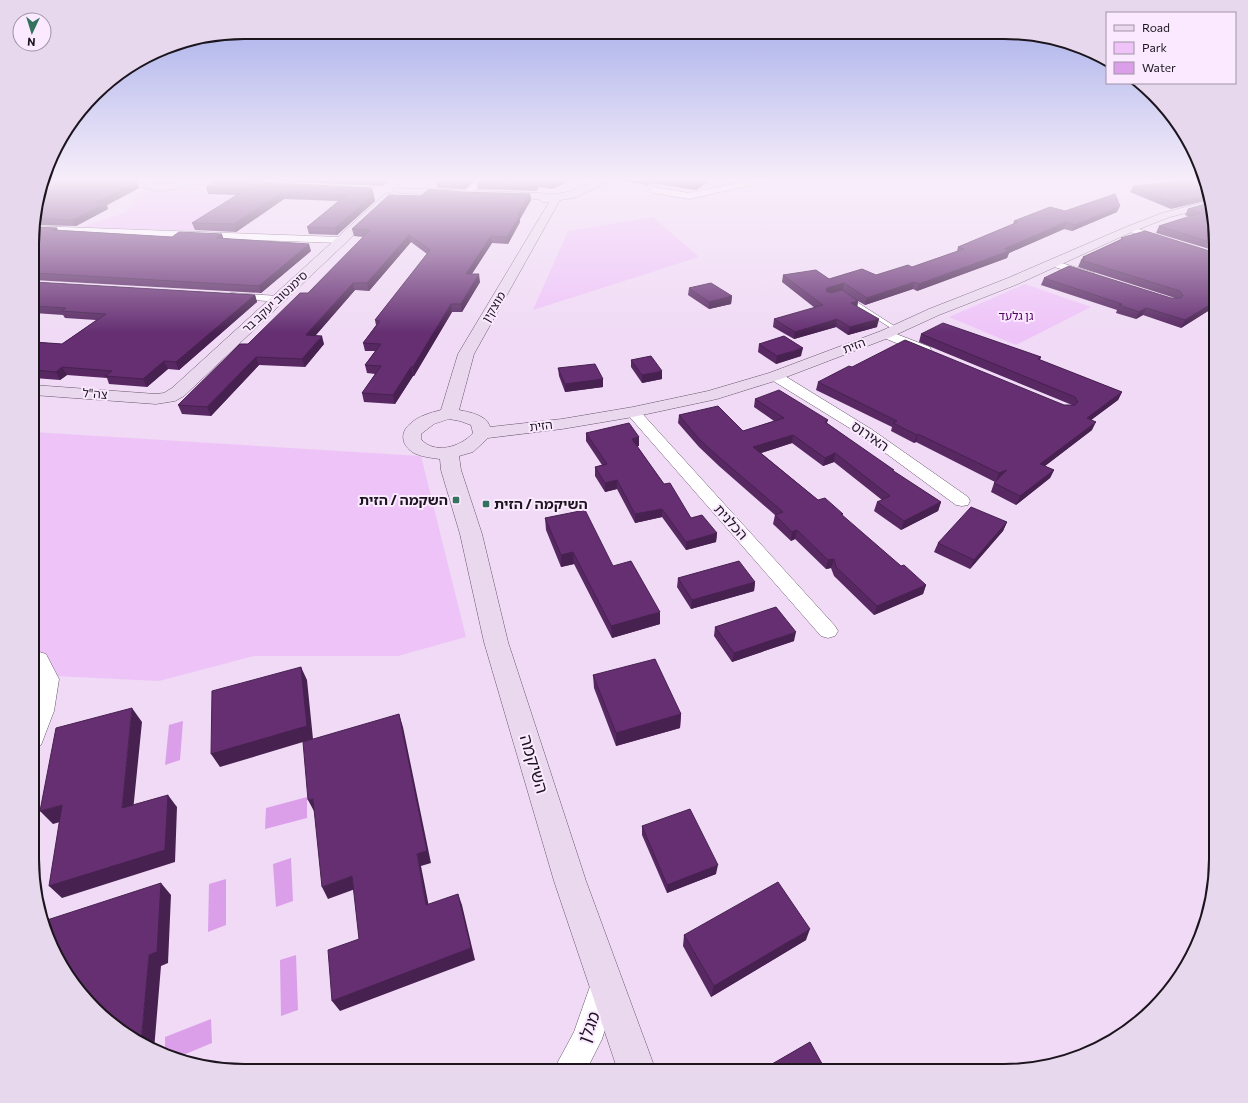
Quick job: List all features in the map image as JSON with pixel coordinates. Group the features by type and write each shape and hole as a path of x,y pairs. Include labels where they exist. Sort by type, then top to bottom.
{"street":[{"path":"75,230 340,240"},
{"name":"סימנטוב יעקב בר","path":"156,399 178,392 279,299 350,230"},
{"name":"מוצקין","path":"449,414 466,354 531,230"},
{"name":"הזית","path":"482,433 562,424 633,412 711,395 775,376 891,332 934,312 1013,281 1127,230"},
{"path":"1135,230 1173,243"},
{"path":"1052,263 1104,280"},
{"path":"223,296 279,299"},
{"path":"891,332 938,356"},
{"name":"האירוס","path":"775,376 866,432 962,501"},
{"name":"צה\"ל","path":"39,390 156,399"},
{"name":"הכלנית","path":"633,412 828,631"},
{"path":"449,414 474,419 481,424 482,433 476,442 467,448 439,453 423,450 412,442 411,437 418,425 427,420 449,414"},
{"name":"השיקמה","path":"449,452 451,470 471,534 496,642 570,880 634,1064"},
{"path":"39,660 48,679 39,721"},
{"name":"מגלן","path":"573,1064 587,1039 605,982"}],"lane":[{"path":"842,294 891,332"}],"green space":[{"path":"668,230 699,257 533,310 568,231"},
{"name":"גן גלעד","path":"1025,284 1091,307 1016,345 949,317"},
{"path":"39,432 421,456 466,637 398,656 254,656 159,681 39,675"}],"water":[{"path":"183,721 180,760 165,765 169,725"},
{"path":"307,797 307,818 265,829 266,808"},
{"path":"291,858 293,901 276,907 273,864"},
{"path":"226,879 226,925 208,932 209,884"},
{"path":"296,955 298,1010 281,1016 280,960"},
{"path":"211,1019 212,1043 184,1055 165,1048 165,1037"}],"building":[{"path":"39,230 172,237 179,232 222,234 216,238 309,244 259,286 39,273"},
{"path":"370,230 511,230 507,237 491,236 466,274 479,274 461,304 451,304 413,367 411,367 393,395 362,393 381,366 365,365 381,344 363,343 380,321 375,320 430,250 409,235 367,283 353,283 306,335 322,336 302,359 256,357 207,407 178,405 240,344 248,344 300,293 308,293"},
{"path":"998,230 1047,230 1004,249 1009,251 919,284 914,282 867,298 844,283 827,288 826,291 831,293 842,290 858,301 851,303 879,319 850,327 837,319 795,332 774,319 823,305 783,275 816,270 829,279 862,269 876,275 908,265 912,267 964,249 958,247"},
{"path":"1173,230 1209,230 1209,242"},
{"path":"1145,231 1209,251 1209,305 1185,320 1146,308 1139,312 1119,305 1122,304 1044,278 1069,266 1171,298 1180,298 1183,296 1180,291 1081,260 1085,258 1083,257 1123,239 1121,238"},
{"path":"39,282 255,295 176,362 164,361 143,379 105,376 112,371 62,367 56,372 39,370 39,342 62,344 106,314 61,311 66,308 39,306"},
{"path":"711,283 732,296 709,302 689,288"},
{"path":"943,323 1041,357 1038,359 1122,392 1087,418 1096,422 1040,464 1054,470 1020,496 994,483 1007,470 999,473 918,434 917,435 893,423 897,421 818,382 849,366 852,367 905,340 1064,405 1075,405 1078,402 1075,397 921,334"},
{"path":"784,336 803,348 777,356 759,344"},
{"path":"651,356 662,371 642,375 631,360"},
{"path":"595,364 603,379 565,384 558,368"},
{"path":"779,390 828,420 825,422 894,470 892,470 941,502 904,521 877,502 890,496 835,453 825,458 793,435 753,447 818,500 825,498 843,514 841,514 901,566 904,565 926,585 877,606 836,567 834,559 828,560 797,530 792,532 775,515 783,512 699,439 679,415 718,406 743,431 784,418 755,399"},
{"path":"629,423 639,437 632,439 664,484 670,483 691,518 702,515 717,533 686,542 662,509 635,514 617,480 605,483 595,467 607,464 586,433"},
{"path":"971,507 1007,522 974,560 938,543"},
{"path":"585,510 613,566 631,561 660,612 611,626 573,552 561,555 545,518"},
{"path":"739,561 755,582 692,600 678,578"},
{"path":"776,607 796,632 734,653 715,627"},
{"path":"655,659 681,714 616,733 593,675"},
{"path":"301,667 307,726 211,754 212,691"},
{"path":"132,708 122,808 168,795 165,850 49,886 62,805 40,811 56,728"},
{"path":"399,714 427,851 417,854 426,905 458,894 471,948 332,1001 328,950 359,939 352,876 322,887 313,799 308,800 303,742"},
{"path":"690,809 718,865 667,885 642,826"},
{"path":"778,882 810,929 714,986 684,935"},
{"path":"161,883 157,952 149,955 142,1037 119,1022 99,1004 81,984 66,962 48,920"},
{"path":"810,1042 822,1064 772,1064"}],"place":[{"name":"השקמה / הזית","path":"456,500"},
{"name":"השיקמה / הזית","path":"486,504"}]}
